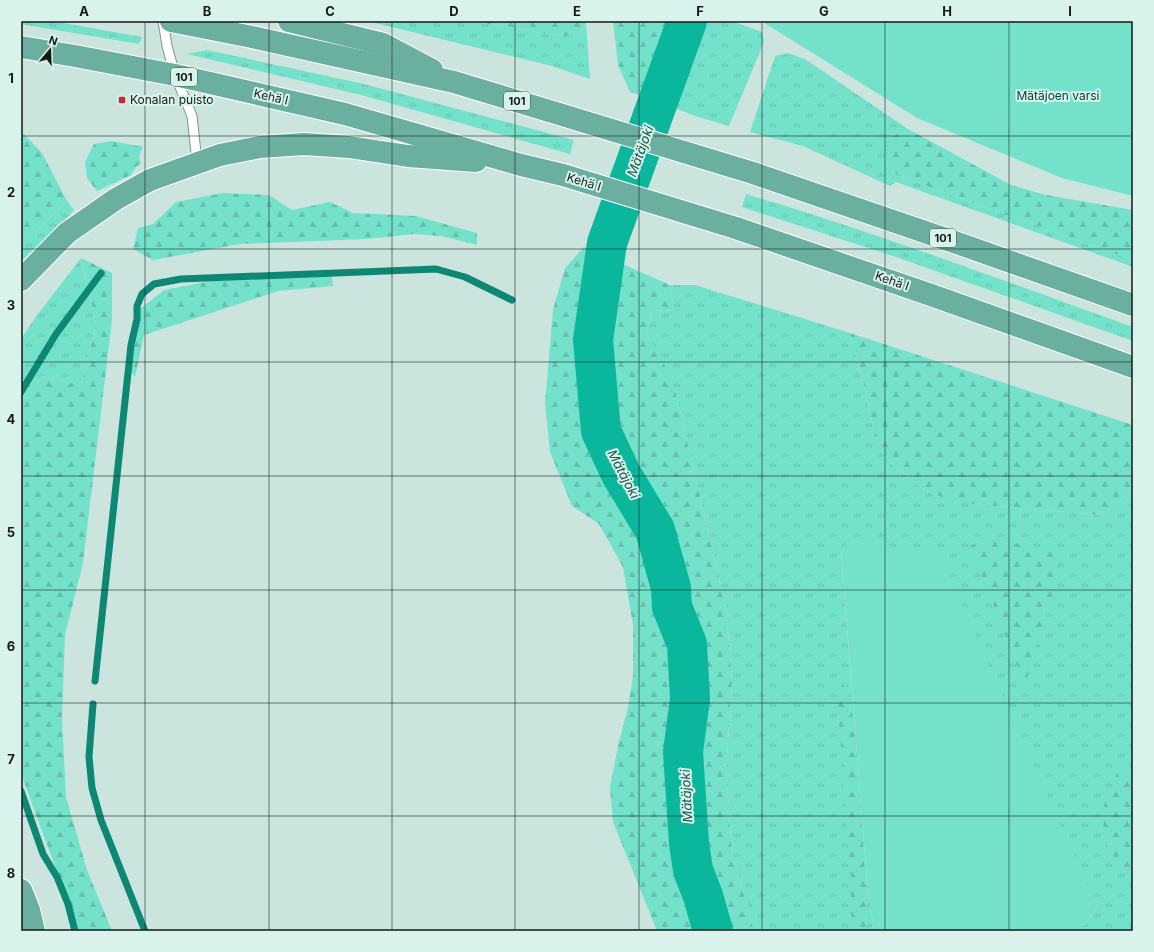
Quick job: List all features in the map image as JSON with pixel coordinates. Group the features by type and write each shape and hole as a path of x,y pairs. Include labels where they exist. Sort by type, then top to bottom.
{"highway":[{"name":"101","path":"171,21 252,37 454,82 753,173 964,245 1133,305"},
{"path":"289,21 383,44 454,82"},
{"name":"Kehä I","path":"21,47 175,75 345,114 521,165 563,175 736,228 931,294 1133,367"},
{"path":"21,280 67,233 116,199 150,180 220,155 260,147 304,144 349,147 408,156 521,165"},
{"path":"21,890 29,910 34,931"}],"lane":[{"path":"163,21 167,46 175,75 192,116 197,162"}],"green space":[{"path":"21,21 52,21 142,37 139,44 21,24"},
{"path":"367,21 469,21 565,37 582,32 586,23 590,79 552,66"},
{"path":"469,21 587,21 582,32 565,37"},
{"path":"613,21 668,21 646,97 630,92 618,65"},
{"path":"694,21 732,21 762,32 764,42 729,126 698,117 667,105"},
{"name":"Mätäjoen varsi","path":"761,21 1133,21 1133,196 1062,178 917,118"},
{"path":"207,50 364,84 574,140 570,154 361,95 187,54"},
{"path":"788,53 805,59 908,129 893,136 898,176 1133,260 1133,267 896,182 890,186 803,146 750,132 775,56"},
{"path":"908,129 1011,185 1046,195 1133,210 1133,260 898,176 890,166 887,145 893,136"},
{"path":"21,131 42,153 67,201 38,230 21,243"},
{"path":"112,141 143,147 139,157 141,164 136,167 131,175 97,191 87,178 85,162 94,144"},
{"path":"223,193 269,195 292,210 330,202 353,213 416,216 477,233 477,245 441,236 414,234 367,239 240,244 153,260 133,249 138,228 153,224 176,202"},
{"path":"746,194 892,241 1133,327 1133,341 896,257 742,207"},
{"path":"67,201 74,210 21,262 21,243 38,230"},
{"path":"584,247 670,285 674,310 652,311 646,335 661,357 675,389 726,607 732,681 726,769 732,852 754,931 657,931 613,822 610,787 619,741 628,708 633,676 633,625 623,567 599,524 572,506 550,452 545,403 553,310 565,268"},
{"path":"81,258 96,324 81,385 42,376 21,381 21,339 35,318"},
{"path":"81,258 112,273 112,320 83,563 65,635 62,719 66,797 87,870 112,931 79,931 21,774 21,381 42,376 81,385 96,324"},
{"path":"331,271 333,286 278,291 144,335 135,377 128,369 140,309 164,290 222,279"},
{"path":"670,285 695,285 850,333 865,388 875,436 885,457 914,483 930,493 982,505 1101,515 1133,491 1133,931 1078,931 1093,914 1097,906 1088,889 841,551 867,881 874,931 754,931 732,852 726,769 732,681 726,607 675,389 646,335 652,311 674,310"},
{"path":"850,333 1133,425 1133,491 1101,515 982,505 956,501 930,493 914,483 885,457 875,436 865,388"},
{"path":"984,538 1064,551 1025,685 970,546"},
{"path":"852,541 927,551 935,556 944,565 1097,906 1093,914 1078,931 874,931 867,881 841,550"},
{"path":"843,683 850,689 862,826 868,923 861,931 854,927 851,914 851,878 838,708 839,692"},
{"path":"1119,768 1133,774 1133,869 1119,865 1108,847 1101,813"}],"waterway":[{"name":"Mätäjoki","path":"687,21 607,243 593,340 601,431 621,474 655,530 671,588 672,607 687,644 690,699 683,752 689,843 693,870 703,896 713,931"},
{"path":"95,681 131,345 137,319 137,306 142,294 154,284 181,279 436,269 465,277 512,300"},
{"path":"21,392 56,334 101,273"},
{"path":"93,704 89,757 92,788 101,820 145,931"},
{"path":"21,791 43,854 57,877 68,904 75,931"}],"place":[{"name":"Konalan puisto","path":"122,100"}]}
